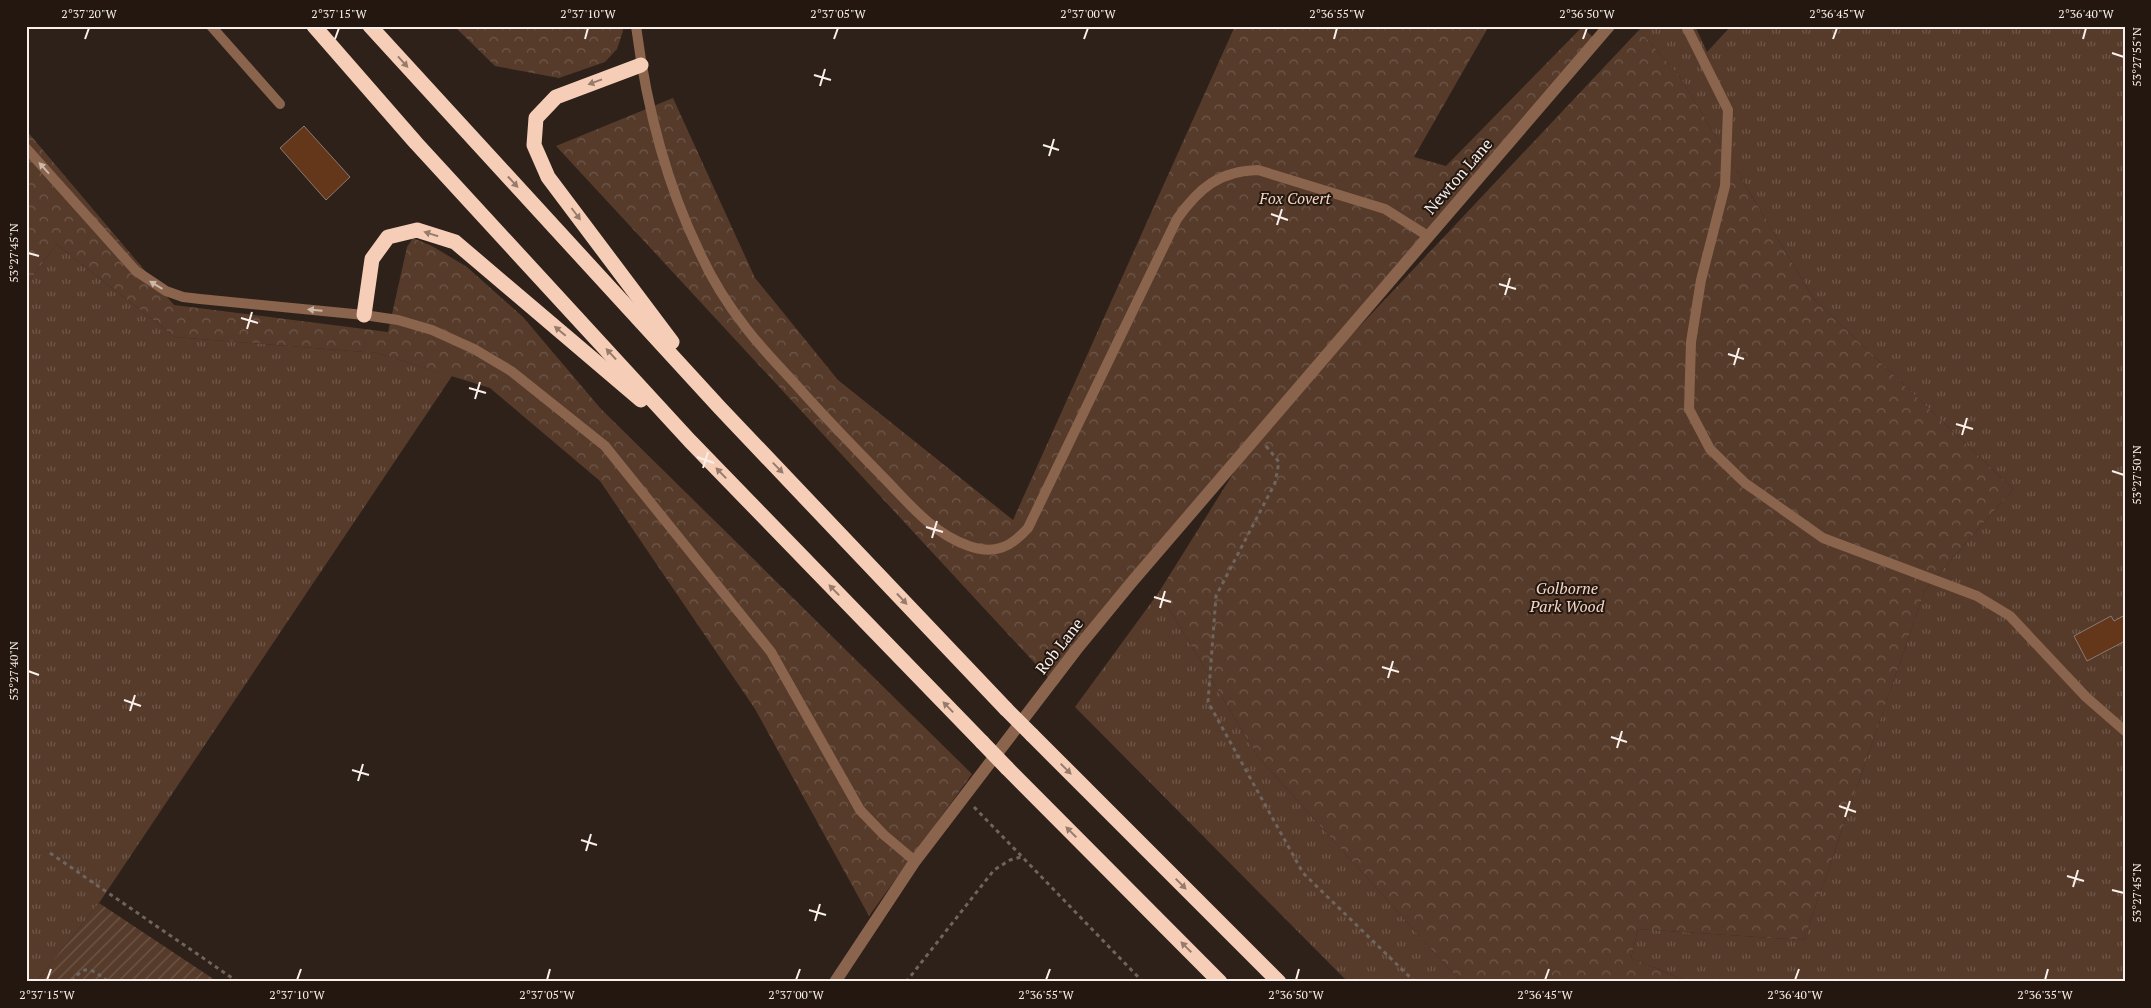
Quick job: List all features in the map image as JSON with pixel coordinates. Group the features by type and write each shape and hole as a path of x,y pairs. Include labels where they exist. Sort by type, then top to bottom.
{"highway":[{"path":"314,26 423,150 690,441 1007,768 1220,982"},
{"path":"370,26 720,408 1006,709 1279,982"},
{"path":"641,65 556,96 536,118 534,145 548,177 720,408"},
{"path":"364,315 372,258 388,237 417,230 455,242 690,441"}],"street":[{"name":"Newton Lane","path":"1333,349 1610,26"},
{"name":"Rob Lane","path":"835,982 915,861 963,796 1106,613 1256,436 1333,349"}],"lane":[{"path":"212,26 280,104"},
{"path":"636,26 641,65 657,134 679,204 699,251 726,300 746,329 836,429 930,524 949,537 970,547 990,550 1005,547 1018,539 1028,528 1177,219 1188,204 1207,186 1239,170 1258,170 1385,210 1428,236"},
{"path":"1686,26 1728,110 1725,186 1701,280 1691,342 1688,409 1710,448 1745,483 1823,538 1977,596 2010,616 2086,697 2125,731"},
{"path":"26,148 136,271 166,291 183,297 364,315 398,320 423,328 474,349 511,371 605,446 771,652 860,810 884,835 915,861"}],"path":[{"path":"1256,436 1278,462 1275,483 1216,596 1208,702 1303,874 1415,982"},
{"path":"963,796 1143,982"},
{"path":"50,853 238,982"},
{"path":"906,982 994,870 1010,860 1021,856"},
{"path":"72,982 83,969 92,970 109,982"}],"green space":[{"path":"454,26 622,26 623,31 617,49 605,62 559,78 495,66"},
{"name":"Golborne Park Wood","path":"1235,26 1489,26 1414,157 1446,166 1582,27 1595,39 1276,415 1639,30 1680,77 1814,299 2013,489 1925,590 1804,940 1638,929 1631,958 1689,982 1461,982 1258,757 1159,592 1251,445 1133,583 1056,686 556,146 673,98 755,278 838,380 1013,520"},
{"path":"1643,26 1695,26 1707,52 1731,26 2125,26 2125,982 1689,982 1631,958 1638,929 1804,940 1925,590 2013,489 1814,299 1680,77 1639,30"},
{"path":"26,130 174,305 388,332 407,247 413,238 432,246 467,267 523,317 601,409 972,774 869,916 755,709 600,481 490,388 377,353 175,337 56,244 26,286"},
{"path":"56,244 175,337 377,353 452,376 99,903 36,982 26,982 26,286"},
{"path":"1159,592 1258,757 1461,982 1348,982 1075,707"},
{"path":"99,903 218,982 36,982"}],"building":[{"path":"304,126 350,177 326,200 280,148"},
{"path":"2125,615 2125,641 2087,661 2074,636 2111,616 2114,621"}],"park label":[{"name":"Fox Covert","path":"1295,198"}]}
